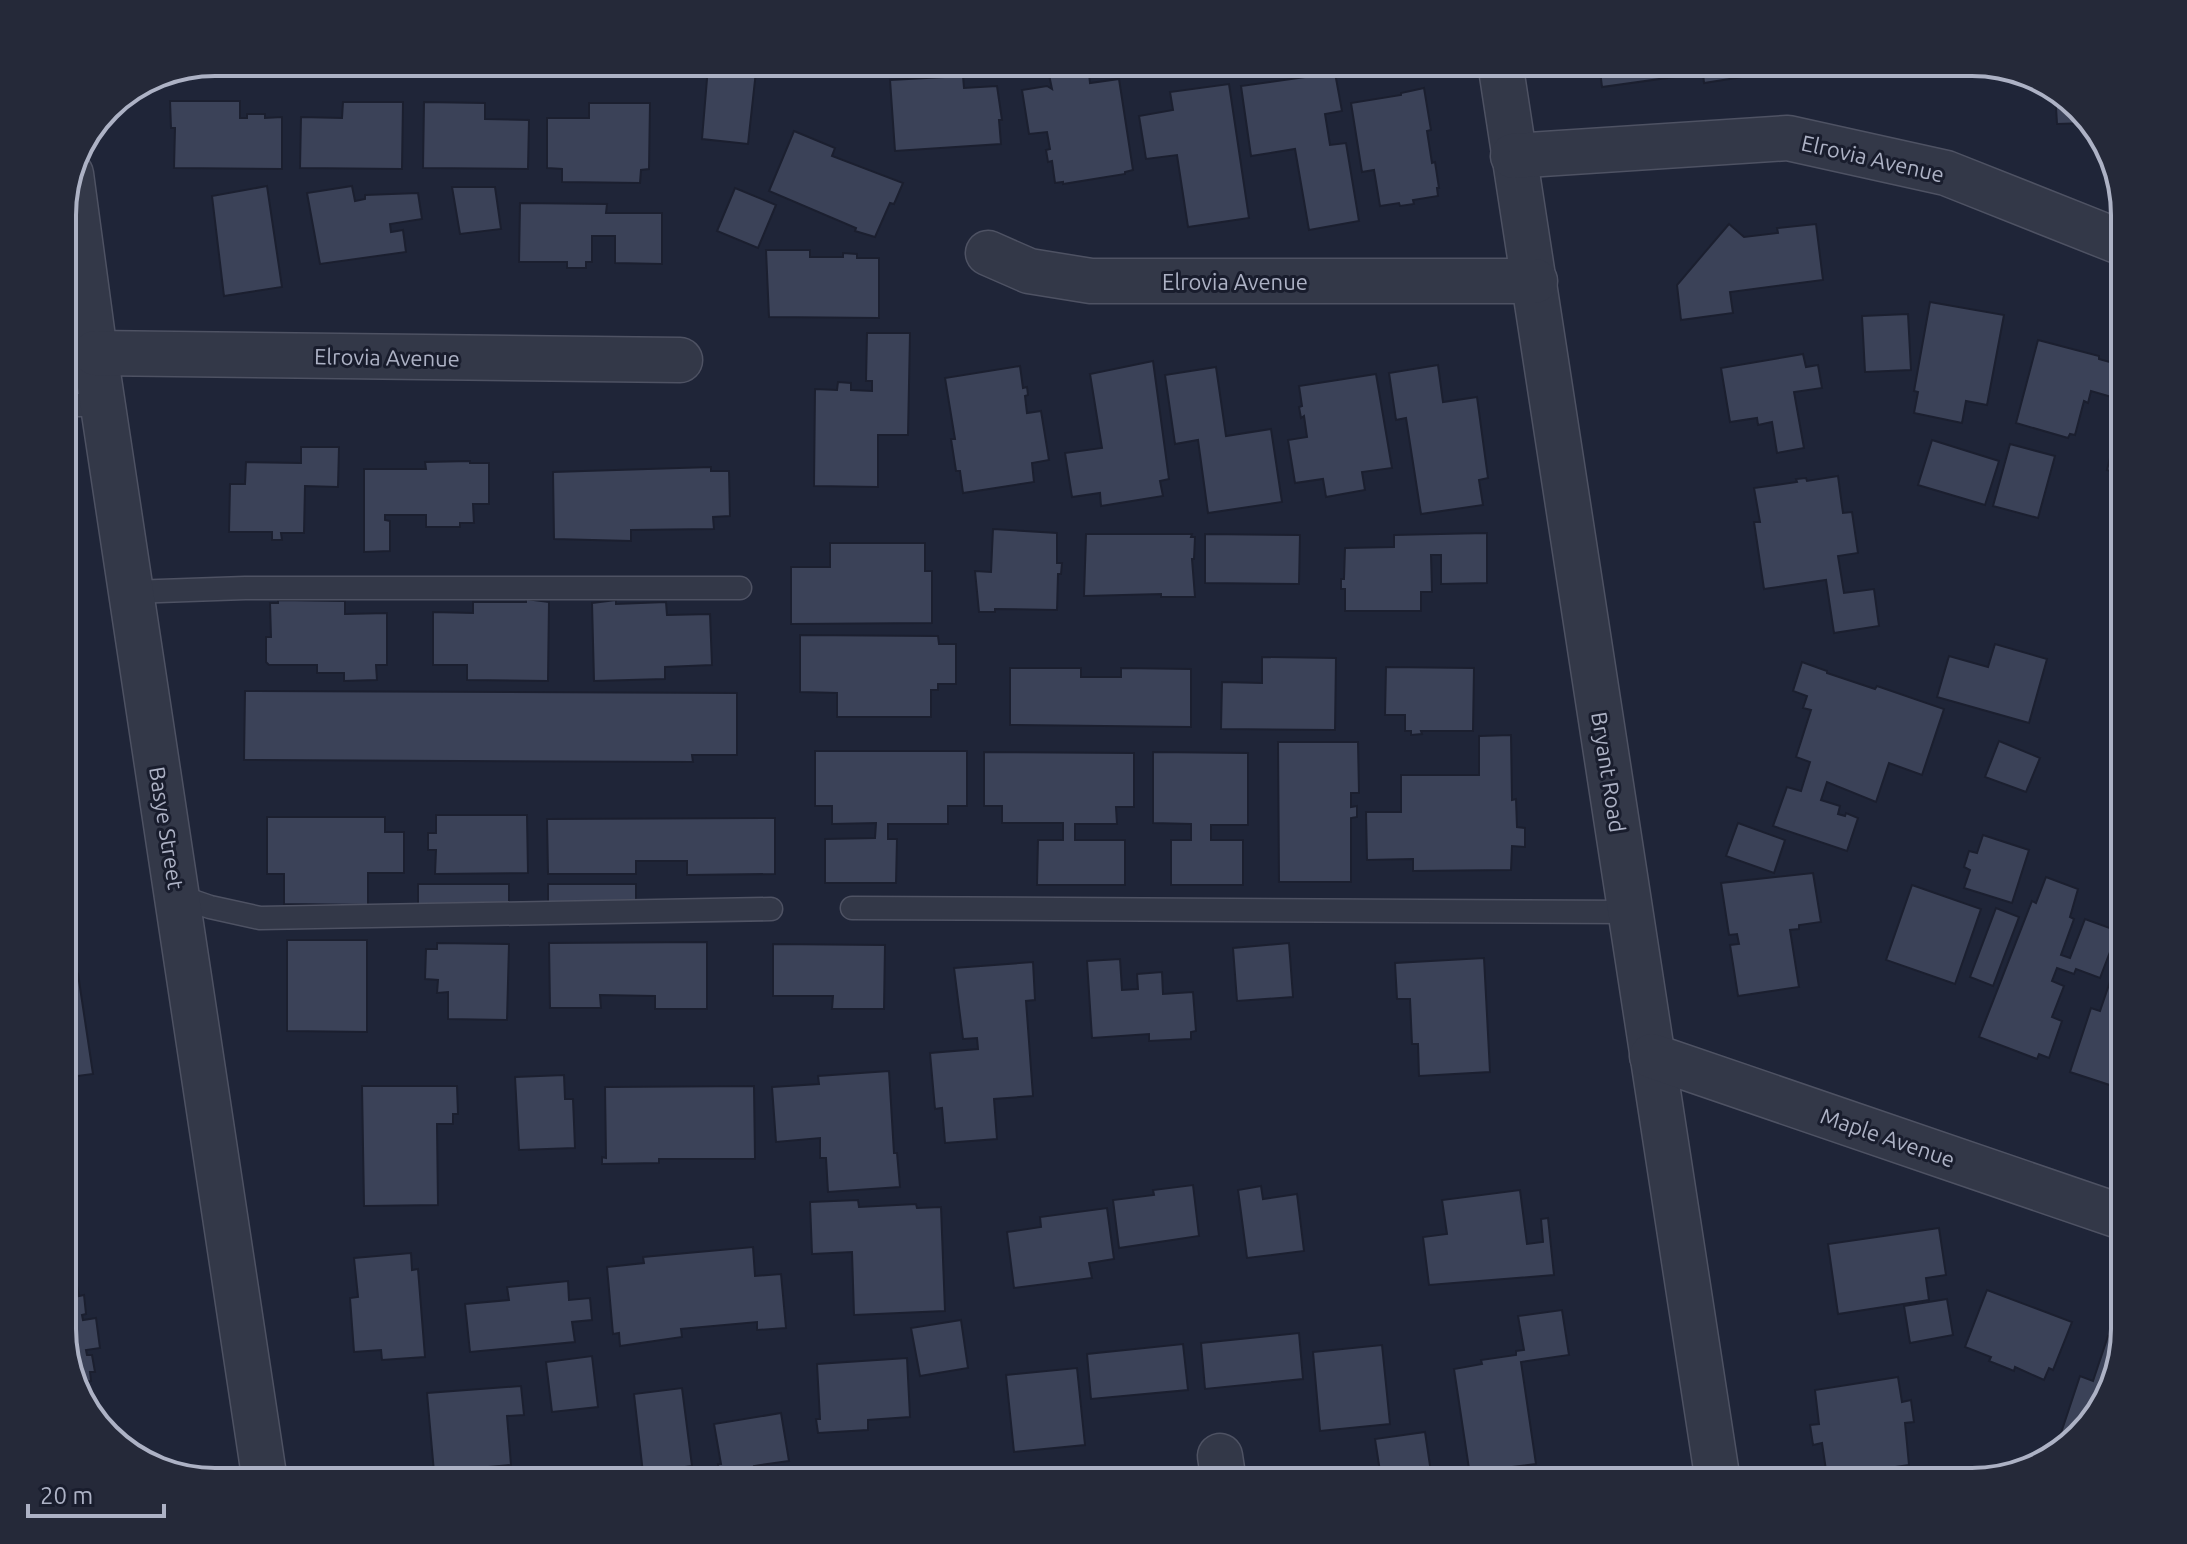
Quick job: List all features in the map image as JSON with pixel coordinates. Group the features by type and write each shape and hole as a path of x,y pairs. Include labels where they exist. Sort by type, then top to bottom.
{"street":[{"name":"Bryant Road","path":"1502,76 1716,1468"},
{"name":"Elrovia Avenue","path":"1513,156 1788,138 1946,173 2111,238"},
{"name":"Basye Street","path":"76,211 95,353 82,405 131,592 263,1468"},
{"name":"Elrovia Avenue","path":"988,253 1029,271 1091,281 1535,281"},
{"name":"Elrovia Avenue","path":"95,353 680,360"},
{"name":"Maple Avenue","path":"1652,1056 2111,1213"}],"lane":[{"path":"131,592 245,588 740,588"},
{"path":"178,896 260,918 771,909"},
{"path":"852,908 1631,912"}],"building":[{"path":"707,76 755,76 748,144 702,139"},
{"path":"963,76 964,88 997,86 1002,120 999,120 1001,144 895,151 890,80"},
{"path":"1049,76 1089,76 1090,83 1119,79 1133,170 1125,174 1055,183 1052,161 1048,162 1046,150 1050,149 1047,132 1029,134 1022,90 1047,86 1052,89"},
{"path":"1336,76 1342,111 1325,114 1330,145 1346,143 1359,221 1309,230 1295,149 1251,156 1241,86"},
{"path":"1601,76 1681,76 1602,87"},
{"path":"1703,76 1749,76 1704,83"},
{"path":"1229,84 1249,218 1188,227 1177,155 1146,159 1139,116 1173,110 1170,92"},
{"path":"1424,88 1431,130 1427,131 1432,163 1435,162 1438,196 1413,200 1414,204 1380,206 1374,170 1362,172 1351,103"},
{"path":"170,101 240,101 240,118 247,118 247,114 265,114 265,118 282,117 282,169 174,168 175,128 171,128"},
{"path":"343,102 403,102 402,169 300,168 301,117 342,118"},
{"path":"424,102 485,103 485,119 529,120 528,169 423,168"},
{"path":"589,103 650,103 649,169 641,170 640,183 562,182 562,169 547,168 547,118 589,118"},
{"path":"2056,105 2076,123 2057,124"},
{"path":"794,131 835,148 832,156 903,183 875,237 855,231 856,228 769,191"},
{"path":"267,186 282,287 224,296 212,196"},
{"path":"352,186 355,201 365,199 365,195 418,193 422,219 390,224 391,232 403,230 406,252 320,264 307,193"},
{"path":"452,187 495,187 501,229 460,234"},
{"path":"735,188 776,205 758,248 717,231"},
{"path":"520,203 607,204 606,213 662,213 662,264 615,263 615,236 592,236 592,262 586,262 586,268 567,268 567,262 519,262"},
{"path":"1729,224 1744,237 1778,233 1777,228 1816,224 1823,280 1730,292 1733,313 1681,320 1677,285"},
{"path":"766,250 810,250 810,257 843,257 843,253 857,254 857,258 879,258 879,318 769,317"},
{"path":"1930,302 2004,315 1987,405 1966,401 1962,423 1914,413 1918,392 1914,391"},
{"path":"1908,314 1911,370 1865,372 1862,316"},
{"path":"867,333 910,333 908,435 878,435 878,487 814,486 815,389 837,390 838,382 851,383 851,390 872,391 872,381 866,381"},
{"path":"2038,340 2099,356 2099,359 2111,362 2111,397 2091,391 2088,403 2084,401 2075,435 2070,434 2068,438 2016,423"},
{"path":"1803,354 1806,367 1818,365 1822,388 1794,392 1804,448 1777,453 1772,422 1758,425 1757,418 1730,422 1721,368"},
{"path":"1153,361 1169,479 1160,481 1163,496 1101,506 1100,493 1072,497 1065,453 1102,448 1090,374"},
{"path":"1438,365 1443,402 1477,397 1488,478 1479,480 1483,505 1421,514 1406,418 1396,420 1389,373"},
{"path":"1020,366 1023,388 1027,387 1027,413 1041,411 1049,460 1032,463 1034,482 963,493 960,471 956,471 951,439 955,439 945,378"},
{"path":"1216,367 1226,436 1271,429 1282,502 1208,513 1198,440 1175,444 1165,375"},
{"path":"1376,374 1392,468 1362,472 1365,490 1326,497 1323,479 1295,483 1288,440 1307,437 1304,416 1301,418 1299,407 1302,406 1299,386"},
{"path":"1932,440 1999,461 1985,505 1918,485"},
{"path":"2010,444 2055,456 2038,518 1993,506"},
{"path":"301,447 339,447 338,487 305,486 304,533 281,533 282,540 272,540 272,532 229,532 230,484 245,484 246,462 301,463"},
{"path":"425,462 489,463 489,504 473,504 474,523 460,523 460,527 426,527 426,515 385,515 385,520 390,521 390,551 364,552 364,469 426,469"},
{"path":"711,467 711,471 729,471 730,516 713,517 714,529 631,530 631,541 554,539 553,472"},
{"path":"1838,476 1843,513 1852,512 1858,553 1838,556 1844,593 1874,589 1879,626 1834,633 1826,580 1764,589 1754,522 1760,522 1754,488 1797,482 1796,479 1806,478 1807,481"},
{"path":"993,529 1057,533 1057,563 1062,563 1061,574 1058,574 1057,610 995,609 995,612 979,612 975,571 991,572"},
{"path":"1487,533 1487,583 1441,584 1441,555 1431,555 1432,592 1421,592 1421,611 1345,611 1345,589 1341,589 1341,579 1344,579 1345,548 1394,547 1394,535"},
{"path":"1086,534 1192,534 1191,537 1195,537 1192,559 1195,597 1161,597 1161,594 1084,596"},
{"path":"1205,534 1300,535 1299,584 1205,583"},
{"path":"830,543 925,543 925,571 932,571 932,623 791,624 791,567 830,567"},
{"path":"526,599 549,602 548,681 467,680 467,665 433,665 433,612 473,613 473,602 526,602"},
{"path":"278,600 345,601 345,614 387,613 387,665 376,665 377,680 344,681 344,673 317,673 317,665 269,665 266,662 266,637 271,637 270,603 278,603"},
{"path":"616,600 616,604 666,602 667,615 710,614 712,665 665,667 665,679 594,681 592,603"},
{"path":"800,635 938,636 939,644 956,644 956,684 938,684 938,690 931,690 931,717 837,717 837,693 800,692"},
{"path":"1995,644 2047,659 2029,723 1937,697 1949,656 1988,667"},
{"path":"1262,657 1336,658 1335,730 1221,729 1222,682 1262,683"},
{"path":"1802,662 1875,689 1877,686 1944,709 1922,775 1889,763 1876,802 1827,782 1821,800 1840,806 1838,814 1845,816 1846,813 1858,818 1847,851 1773,826 1787,787 1801,791 1810,762 1796,757 1811,710 1803,708 1807,696 1793,691"},
{"path":"1386,667 1474,668 1473,731 1421,731 1422,734 1411,735 1411,731 1405,731 1405,715 1385,715"},
{"path":"1010,668 1081,668 1081,677 1121,677 1121,668 1191,669 1191,727 1010,725"},
{"path":"245,691 737,693 737,755 692,755 693,762 244,760"},
{"path":"1511,735 1512,800 1516,799 1517,827 1525,828 1525,847 1512,846 1511,870 1413,871 1413,859 1367,860 1366,812 1401,812 1401,775 1479,775 1479,736"},
{"path":"1999,741 2040,758 2026,792 1985,777"},
{"path":"1278,742 1358,742 1359,793 1351,793 1351,807 1357,806 1357,817 1351,818 1351,882 1279,882"},
{"path":"815,751 967,751 967,806 948,806 948,824 888,824 888,839 897,839 896,883 825,883 825,839 875,838 876,823 832,824 832,806 815,806"},
{"path":"984,752 1134,753 1134,807 1116,807 1117,824 1075,824 1075,840 1125,840 1125,885 1037,885 1038,840 1063,840 1063,823 1002,823 1002,806 984,806"},
{"path":"1153,752 1248,753 1248,825 1211,825 1211,840 1243,840 1243,885 1171,885 1171,840 1191,840 1191,824 1153,823"},
{"path":"436,815 527,815 528,873 435,874 436,850 428,850 428,833 436,833"},
{"path":"267,817 385,817 385,832 404,832 404,873 368,873 368,905 284,904 284,874 267,874"},
{"path":"775,818 775,874 687,875 687,861 636,861 636,874 548,874 547,819"},
{"path":"1738,823 1785,840 1774,873 1726,856"},
{"path":"1983,835 2029,850 2012,903 1964,888 1970,870 1964,867 1969,851 1977,853"},
{"path":"1813,873 1821,922 1799,925 1799,929 1790,930 1799,987 1738,996 1730,945 1739,944 1737,934 1729,935 1721,883"},
{"path":"2046,877 2078,889 2070,917 2074,919 2061,955 2070,958 2085,919 2111,928 2111,949 2100,978 2076,969 2074,974 2057,968 2052,981 2064,986 2052,1017 2062,1021 2049,1058 2039,1054 2037,1059 1979,1037 2032,901 2036,903"},
{"path":"418,884 509,884 509,905 418,905"},
{"path":"548,884 636,884 636,905 548,905"},
{"path":"1912,885 1981,909 1955,984 1886,960"},
{"path":"1996,908 2019,917 1993,986 1970,977"},
{"path":"287,940 367,940 367,1032 287,1031"},
{"path":"707,942 707,1009 655,1009 655,996 600,995 601,1008 550,1008 549,943"},
{"path":"437,943 509,944 507,1020 448,1019 448,992 437,993 438,980 425,979 426,949 437,949"},
{"path":"1289,943 1293,997 1237,1001 1233,948"},
{"path":"773,944 885,945 884,1009 832,1009 833,996 773,996"},
{"path":"1484,958 1490,1072 1419,1076 1418,1044 1412,1044 1410,999 1397,999 1395,963"},
{"path":"1120,959 1122,990 1138,989 1137,974 1162,972 1163,994 1193,992 1196,1031 1191,1032 1191,1039 1149,1041 1149,1034 1092,1038 1087,961"},
{"path":"1033,962 1035,1000 1026,1001 1033,1096 994,1099 997,1139 945,1143 942,1108 935,1109 930,1053 978,1049 977,1038 963,1039 954,968"},
{"path":"78,974 93,1074 76,1076"},
{"path":"2111,979 2111,1085 2070,1072 2091,1008 2100,1011"},
{"path":"889,1071 894,1153 897,1153 900,1187 828,1192 826,1158 820,1158 820,1138 776,1142 772,1087 819,1084 818,1076"},
{"path":"564,1075 565,1099 573,1099 575,1148 519,1150 515,1077"},
{"path":"362,1086 457,1086 458,1114 453,1114 453,1124 437,1124 438,1205 364,1206"},
{"path":"754,1086 755,1159 659,1159 659,1163 602,1164 602,1157 606,1158 605,1087"},
{"path":"1193,1185 1199,1236 1119,1248 1113,1200 1154,1195 1153,1190"},
{"path":"1261,1186 1263,1199 1297,1194 1304,1251 1247,1258 1238,1190"},
{"path":"1520,1190 1527,1244 1543,1242 1541,1219 1548,1218 1554,1275 1429,1285 1423,1237 1447,1234 1442,1200"},
{"path":"858,1200 859,1207 916,1204 917,1208 941,1207 945,1311 854,1315 852,1252 812,1254 810,1202"},
{"path":"1107,1208 1114,1259 1089,1263 1092,1278 1014,1288 1007,1232 1041,1227 1040,1217"},
{"path":"1939,1228 1946,1275 1926,1278 1929,1300 1838,1314 1828,1244"},
{"path":"753,1247 755,1276 781,1274 786,1328 757,1330 757,1322 681,1329 682,1337 620,1346 619,1333 613,1334 607,1267 644,1263 643,1257"},
{"path":"411,1253 412,1270 418,1269 425,1357 382,1360 381,1350 354,1352 350,1298 358,1297 354,1258"},
{"path":"568,1281 569,1300 590,1298 592,1320 572,1322 575,1342 470,1352 465,1304 509,1300 507,1287"},
{"path":"76,1286 79,1296 84,1295 86,1314 82,1315 83,1320 96,1318 100,1348 86,1350 87,1355 92,1355 95,1372 90,1372 91,1381 87,1382 76,1338"},
{"path":"1987,1290 2072,1322 2053,1370 2049,1368 2044,1380 2015,1367 2014,1371 1989,1361 1991,1357 1965,1347"},
{"path":"1947,1299 1953,1335 1910,1343 1904,1306"},
{"path":"1562,1310 1569,1355 1521,1362 1536,1464 1469,1468 1454,1369 1482,1364 1481,1360 1516,1355 1516,1351 1524,1350 1518,1316"},
{"path":"961,1320 968,1368 920,1376 911,1328"},
{"path":"1299,1333 1303,1379 1205,1389 1201,1343"},
{"path":"2110,1337 2104,1374 2097,1390 2088,1406 2060,1436 2080,1376 2093,1381"},
{"path":"1183,1344 1188,1390 1091,1399 1087,1354"},
{"path":"1382,1345 1390,1424 1320,1431 1313,1352"},
{"path":"592,1356 598,1407 552,1412 546,1362"},
{"path":"907,1358 910,1417 868,1420 868,1430 818,1433 817,1364"},
{"path":"1077,1368 1085,1445 1014,1452 1006,1375"},
{"path":"1898,1377 1902,1402 1911,1400 1914,1422 1905,1423 1909,1465 1826,1468 1822,1443 1813,1445 1810,1425 1819,1424 1815,1390"},
{"path":"521,1386 524,1415 507,1416 511,1465 434,1468 427,1393"},
{"path":"682,1388 692,1466 642,1468 634,1394"},
{"path":"781,1413 789,1461 754,1468 718,1468 718,1464 721,1464 714,1424"},
{"path":"1425,1432 1430,1468 1379,1468 1375,1439"}]}
